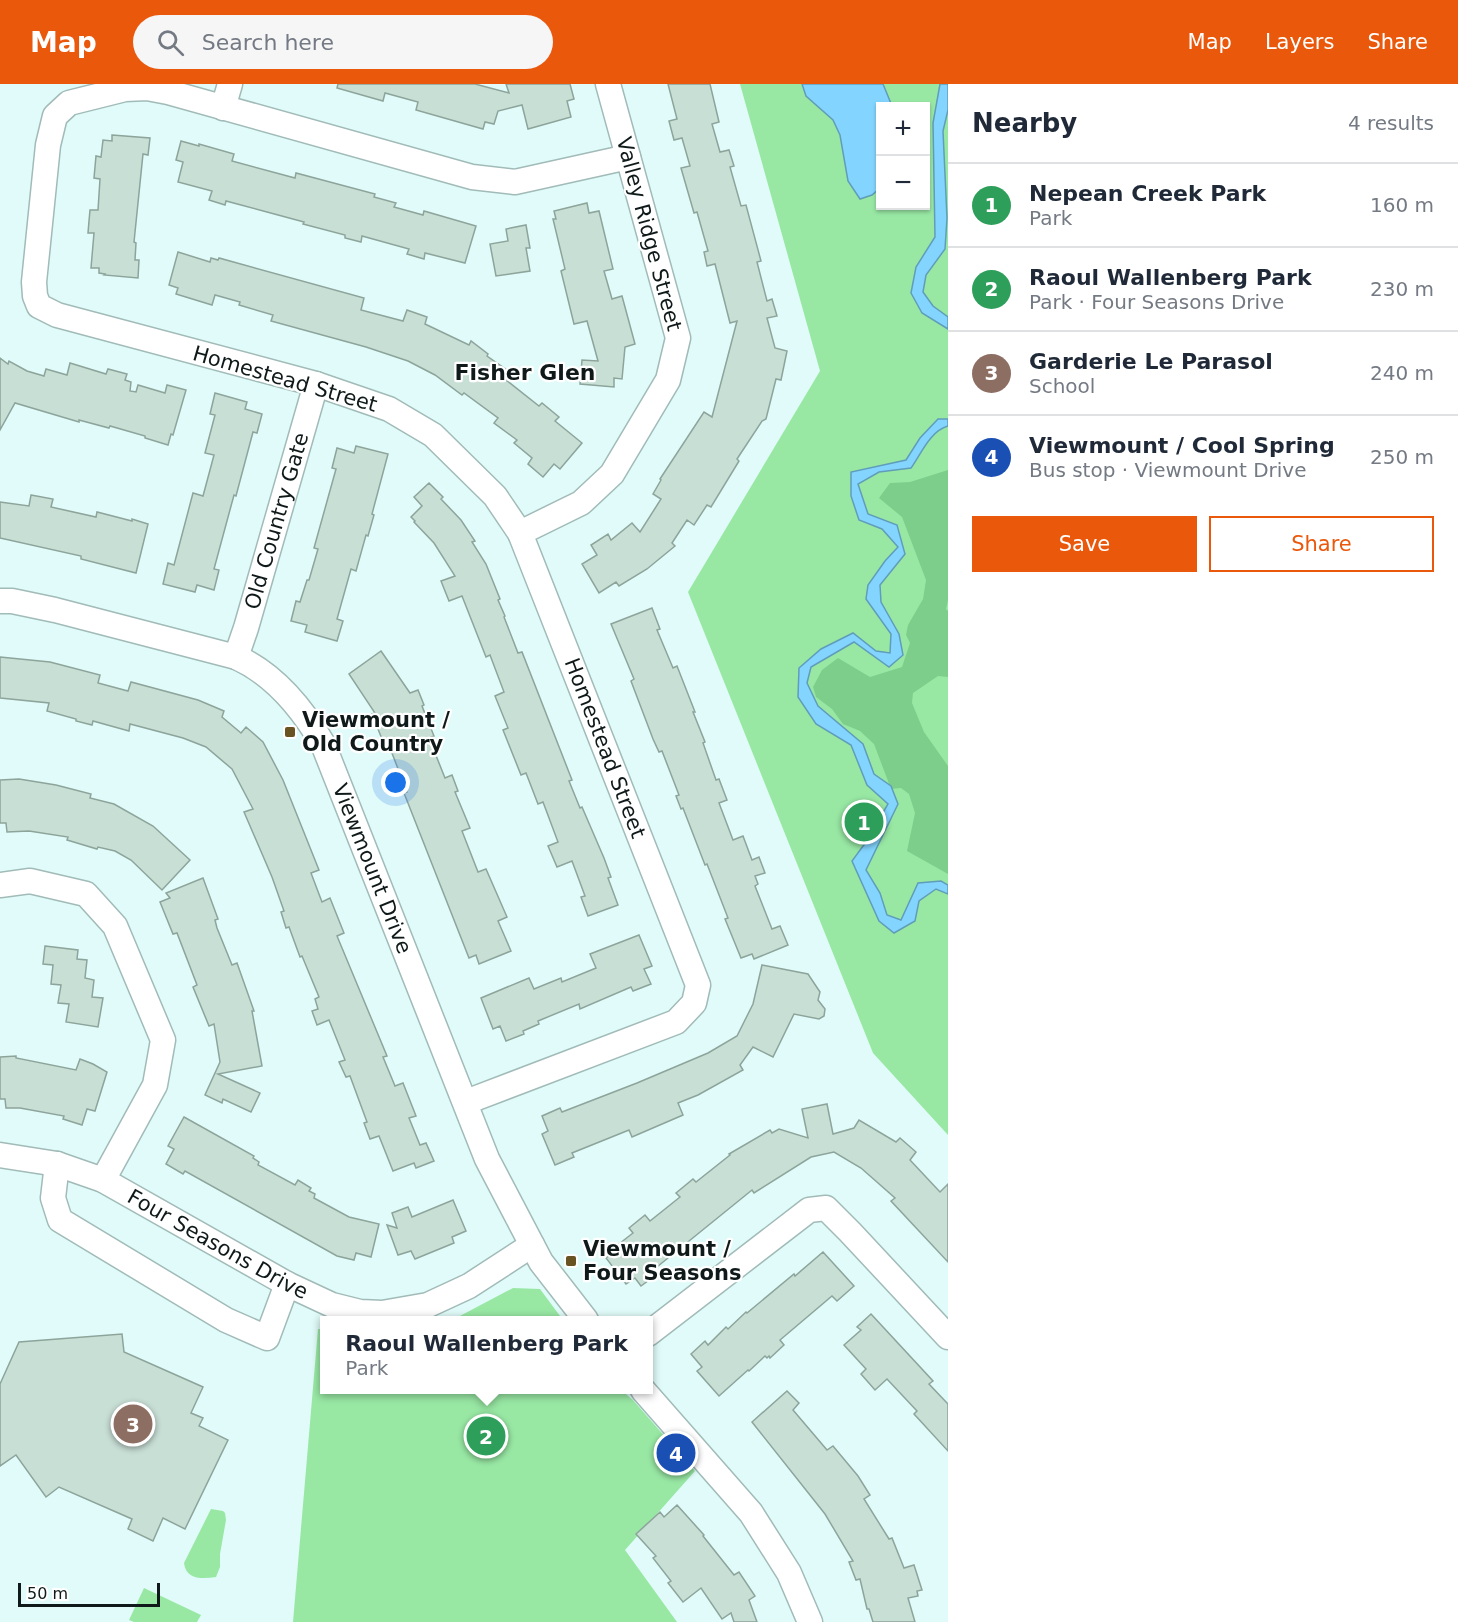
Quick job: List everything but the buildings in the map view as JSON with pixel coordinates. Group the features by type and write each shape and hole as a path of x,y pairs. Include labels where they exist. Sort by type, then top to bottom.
{"street":[{"path":"223,108 230,84"},
{"name":"Valley Ridge Street","path":"520,533 581,503 612,474 668,380 678,338 608,84"},
{"name":"Homestead Street","path":"466,1102 676,1022 694,1003 698,985 520,533 495,496 433,435 389,409 316,384 57,315 39,306 35,296 34,282 48,145 55,116 69,103 125,89 147,87 483,179 515,182 628,157"},
{"name":"Old Country Gate","path":"236,657 316,384"},
{"name":"Viewmount Drive","path":"0,601 12,601 55,610 236,657 251,664 286,693 312,724 323,744 488,1158 541,1262 583,1316"},
{"path":"0,885 30,881 86,894 115,926 163,1040 155,1085 104,1180"},
{"name":"Four Seasons Drive","path":"0,1155 57,1164 104,1180 287,1284 332,1305 360,1312 382,1312 428,1305 470,1286 532,1245"},
{"path":"57,1164 53,1198 60,1220 226,1320 267,1338 287,1284"},
{"path":"653,1330 809,1210 826,1208 948,1338"},
{"path":"647,1394 751,1513 789,1573 810,1622"}],"green space":[{"path":"740,84 948,84 948,1135 873,1053 688,592 820,371"},
{"path":"948,470 948,600 946,609 948,611 948,677 938,676 913,693 912,703 924,732 948,766 948,874 907,851 915,813 909,794 901,788 891,789 874,744 860,731 843,724 832,709 816,697 813,687 822,670 838,658 870,677 902,667 910,643 906,635 908,625 923,599 926,580 902,517 879,498 890,483 910,482"},
{"path":"513,1288 540,1289 560,1316 460,1316"},
{"path":"318,1329 320,1329 320,1394 626,1394 695,1471 625,1550 677,1622 293,1622"},
{"path":"211,1509 225,1513 220,1567 216,1577 196,1577 188,1573 184,1563"},
{"path":"144,1588 201,1615 197,1622 134,1622 129,1620"}],"water":[{"path":"802,84 883,84 890,102 876,102 876,192 872,195 860,199 848,181 840,135 833,120 806,96"},
{"path":"940,84 948,84 948,110 943,131 947,218 945,249 926,275 923,292 933,306 948,317 948,329 922,313 911,293 916,267 935,237 933,123"},
{"path":"938,419 948,419 948,426 931,438 911,468 879,472 858,484 868,514 897,525 905,554 880,585 881,602 899,634 903,655 889,667 854,642 811,667 807,683 818,706 863,744 874,774 891,786 898,804 866,870 880,893 887,915 901,920 918,883 941,881 948,885 948,894 936,889 919,901 915,921 894,933 879,921 852,861 888,804 867,785 851,745 816,724 798,697 799,668 821,649 853,633 876,651 890,653 891,634 866,599 868,585 898,547 882,529 859,520 851,496 851,472 906,460 920,438"}],"place":[{"name":"Viewmount / Old Country","path":"290,732"},
{"name":"Nepean Creek Park","path":"864,822"},
{"name":"Viewmount / Four Seasons","path":"571,1261"},
{"name":"Garderie Le Parasol","path":"133,1424"},
{"name":"Raoul Wallenberg Park","path":"486,1436"},
{"name":"Viewmount / Cool Spring","path":"676,1453"}],"district":[{"name":"Fisher Glen","path":"525,372"}]}
